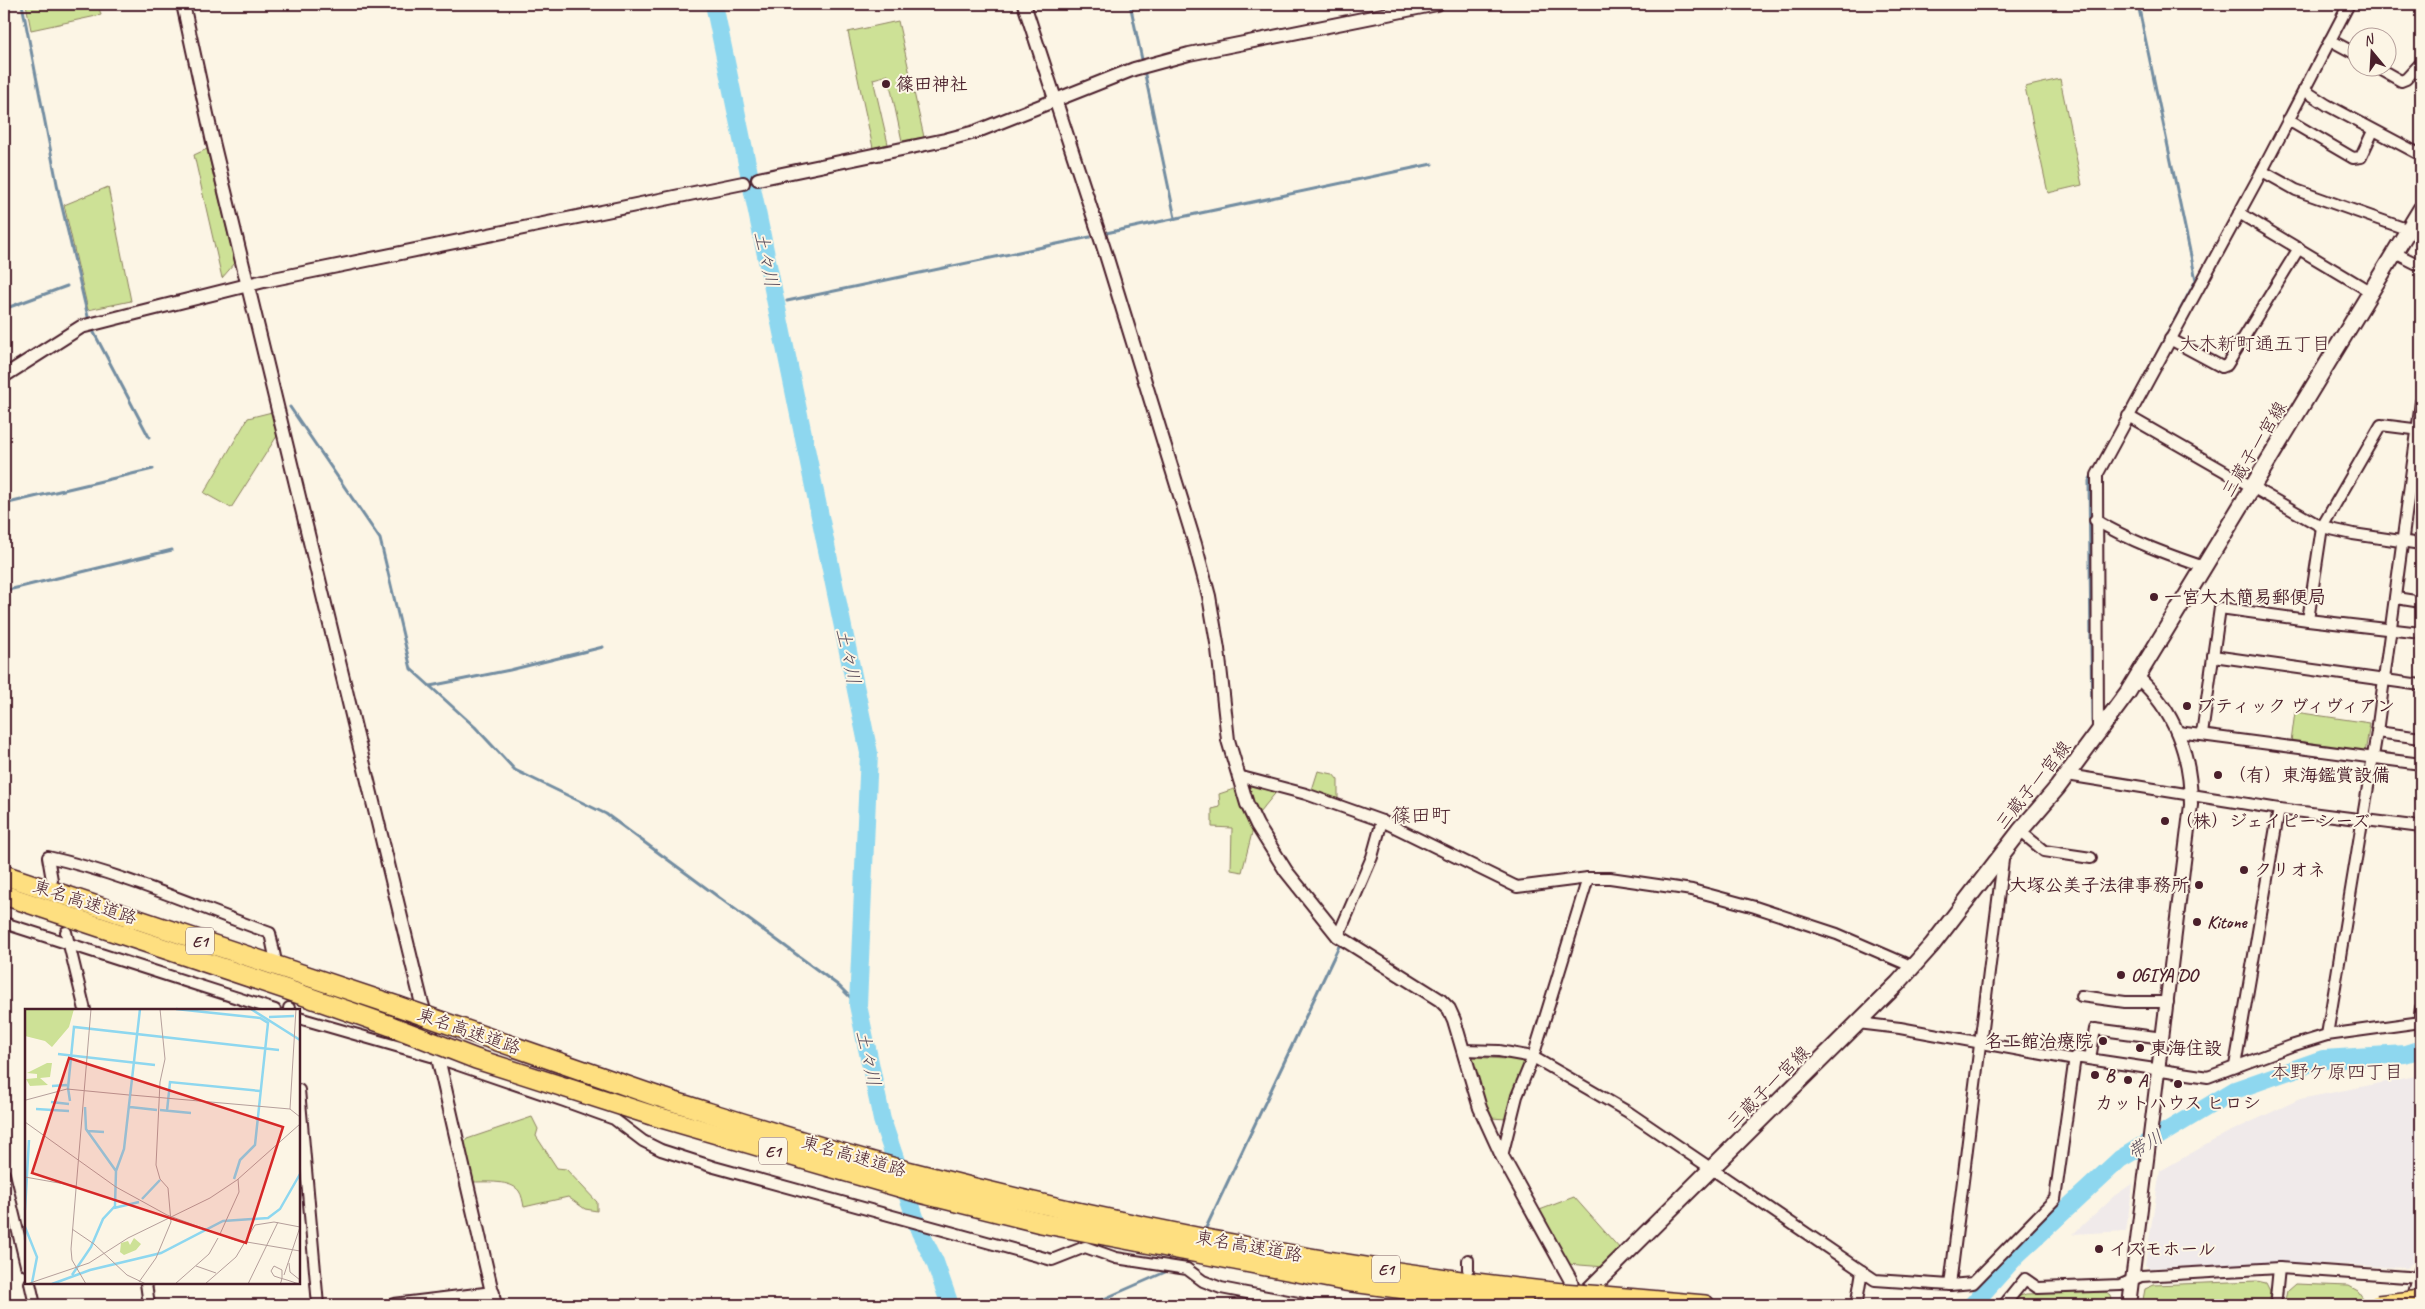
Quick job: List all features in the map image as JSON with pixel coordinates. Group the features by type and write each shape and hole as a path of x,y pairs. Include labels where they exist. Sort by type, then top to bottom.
{"highway":[{"name":"東名高速道路","path":"4,875 397,1006 656,1096 805,1143 1085,1222"},
{"name":"東名高速道路","path":"4,895 288,990 476,1058 651,1115 916,1192 1085,1222 1345,1280 1524,1305"},
{"name":"東名高速道路","path":"1208,1248 1440,1278 1573,1301 1603,1296 1706,1305"},
{"path":"2378,1305 2421,1300"}],"main road":[{"name":"三蔵子一宮線","path":"1573,1301 1713,1169 1912,968 2067,774 2137,677 2421,209"}],"street":[{"path":"183,4 247,285 419,991 438,1058 494,1299 394,1305"},
{"path":"1024,4 1195,544 1210,605 1218,649 1228,740 1238,776 1257,825 1286,871 1338,936 1440,1000 1449,1009 1480,1108 1502,1156 1570,1278 1573,1301"},
{"path":"4,376 81,327 247,285 945,140 975,132 1134,69 1189,54 1438,4"},
{"path":"2098,733 2096,475 2262,171 2349,4"},
{"path":"2330,40 2348,50"},
{"path":"2396,78 2401,81 2406,79 2421,63"},
{"path":"2304,90 2327,106 2421,155"},
{"path":"2288,120 2353,158 2361,157 2373,131"},
{"path":"2262,171 2296,190 2409,230"},
{"path":"2239,213 2372,292"},
{"path":"2170,339 2222,367 2227,365 2299,248"},
{"path":"2395,253 2421,266"},
{"path":"2327,1036 2377,732 2403,541 2416,482 2421,402"},
{"path":"2128,416 2322,527 2353,534 2421,544"},
{"path":"2308,620 2322,527 2381,425 2419,430"},
{"path":"2095,520 2118,534 2149,548 2204,568"},
{"path":"2396,598 2421,602"},
{"path":"2202,734 2220,608 2421,633"},
{"path":"2213,656 2421,685"},
{"path":"2129,1305 2168,1002 2191,795 2188,765 2178,732 2149,687 2137,677"},
{"path":"2178,732 2421,764"},
{"path":"2377,732 2421,738"},
{"path":"2067,774 2279,809 2421,827"},
{"path":"1238,776 1306,794 1382,822 1517,887 1588,878 1610,878 1692,890 1755,907 1837,934 1912,968"},
{"path":"2235,1066 2279,809"},
{"path":"1338,936 1372,857 1382,822"},
{"path":"2020,831 2044,850 2091,858"},
{"path":"1950,1284 2004,851"},
{"path":"52,880 48,857 67,861 270,933 275,957"},
{"path":"1502,1156 1518,1096 1533,1056 1588,878"},
{"path":"4,923 272,1009"},
{"path":"66,932 85,1009"},
{"path":"2081,996 2125,1002 2168,1002"},
{"path":"1858,1023 1900,1028 2075,1060 2076,1057 2208,1077 2235,1066 2327,1036 2420,1022 2421,1008"},
{"path":"300,1018 438,1058 614,1119 643,1142 661,1150 714,1167 1052,1260 1085,1247 1116,1258 1187,1269 1203,1281 1221,1288 1309,1305"},
{"path":"2090,1059 2095,1029 2163,1038"},
{"path":"1463,1050 1499,1051 1533,1056 1628,1112 1875,1280 1950,1284 1972,1283 2055,1199 2075,1060"},
{"path":"300,1141 318,1305"},
{"path":"4,1174 25,1261"},
{"path":"2276,1298 2279,1268"},
{"path":"2004,1305 2025,1279 2038,1288 2121,1286 2141,1276 2279,1268 2420,1275 2412,1305"},
{"path":"1857,1301 1862,1271"},
{"path":"30,1284 35,1305"},
{"path":"146,1284 149,1305"}],"shaded area":[{"path":"2421,1075 2421,1207 2412,1263 2406,1268 2292,1262 2149,1268 2145,1265 2160,1171 2225,1134 2300,1099"},
{"path":"2133,1183 2126,1231 2073,1234 2114,1196"}],"green space":[{"path":"26,4 98,4 101,15 31,30"},
{"name":"篠田神社","path":"898,21 924,137 902,141 888,75 873,79 888,144 873,148 848,32"},
{"path":"2060,79 2082,185 2048,193 2025,87"},
{"path":"207,149 235,263 222,278 194,155"},
{"path":"108,187 131,301 88,310 64,205"},
{"path":"272,412 277,436 231,508 204,493 248,418"},
{"path":"2295,712 2370,723 2365,753 2291,742"},
{"path":"1318,771 1333,774 1338,780 1338,802 1311,793"},
{"path":"1250,783 1278,790 1259,813 1246,787"},
{"path":"1237,788 1253,829 1242,872 1231,870 1232,828 1212,827 1212,809 1220,807 1219,794"},
{"path":"1472,1057 1522,1060 1525,1063 1507,1119 1490,1118 1470,1059"},
{"path":"532,1117 538,1129 536,1136 557,1168 566,1169 597,1202 597,1211 585,1209 568,1197 524,1207 520,1193 515,1187 498,1182 474,1182 464,1143 467,1139"},
{"path":"1574,1197 1621,1250 1605,1267 1567,1264 1537,1211"},
{"path":"2257,1281 2266,1283 2270,1291 2268,1305 2142,1305 2145,1289 2154,1285"},
{"path":"2295,1284 2349,1286 2358,1291 2365,1301 2284,1305 2287,1291"},
{"path":"2106,1292 2111,1296 2113,1305 2010,1305 2017,1297 2026,1294"}],"waterway":[{"path":"22,4 59,194 89,321"},
{"name":"土々川","path":"714,4 869,753 858,1005 882,1120 920,1232 935,1262 950,1305"},
{"path":"1130,4 1143,64"},
{"path":"2092,722 2089,481 2196,280 2138,4"},
{"path":"1144,70 1175,218"},
{"path":"1106,233 1432,164"},
{"path":"787,301 1090,237"},
{"path":"4,309 67,286"},
{"path":"91,327 149,437"},
{"path":"290,407 380,539 411,669 475,727 515,770 606,814 839,986 858,1005"},
{"path":"4,504 153,469"},
{"path":"4,591 172,550"},
{"path":"430,686 510,670 603,647"},
{"path":"1204,1232 1339,946"},
{"name":"帯川","path":"1972,1305 2017,1255 2120,1159 2235,1090 2323,1059 2405,1054 2421,1049"},
{"path":"1090,1305 1170,1270"}],"place":[{"name":"篠田神社","path":"886,84"},
{"name":"一宮大木簡易郵便局","path":"2154,597"},
{"name":"ブティック ヴィヴィアン","path":"2187,706"},
{"name":"（有）東海鑑賞設備","path":"2218,775"},
{"name":"（株）ジェイピーシーズ","path":"2165,821"},
{"name":"クリオネ","path":"2244,870"},
{"name":"大塚公美子法律事務所","path":"2199,885"},
{"name":"Kitone","path":"2197,922"},
{"name":"OGIYA DO","path":"2121,975"},
{"name":"名工館治療院","path":"2103,1041"},
{"name":"東海住設","path":"2140,1048"},
{"name":"B","path":"2095,1075"},
{"name":"A","path":"2128,1080"},
{"name":"カットハウス ヒロシ","path":"2178,1084"},
{"name":"イズモホール","path":"2099,1249"}],"district":[{"name":"大木新町通五丁目","path":"2255,343"},
{"name":"篠田町","path":"1421,815"},
{"name":"本野ケ原四丁目","path":"2337,1071"}]}
